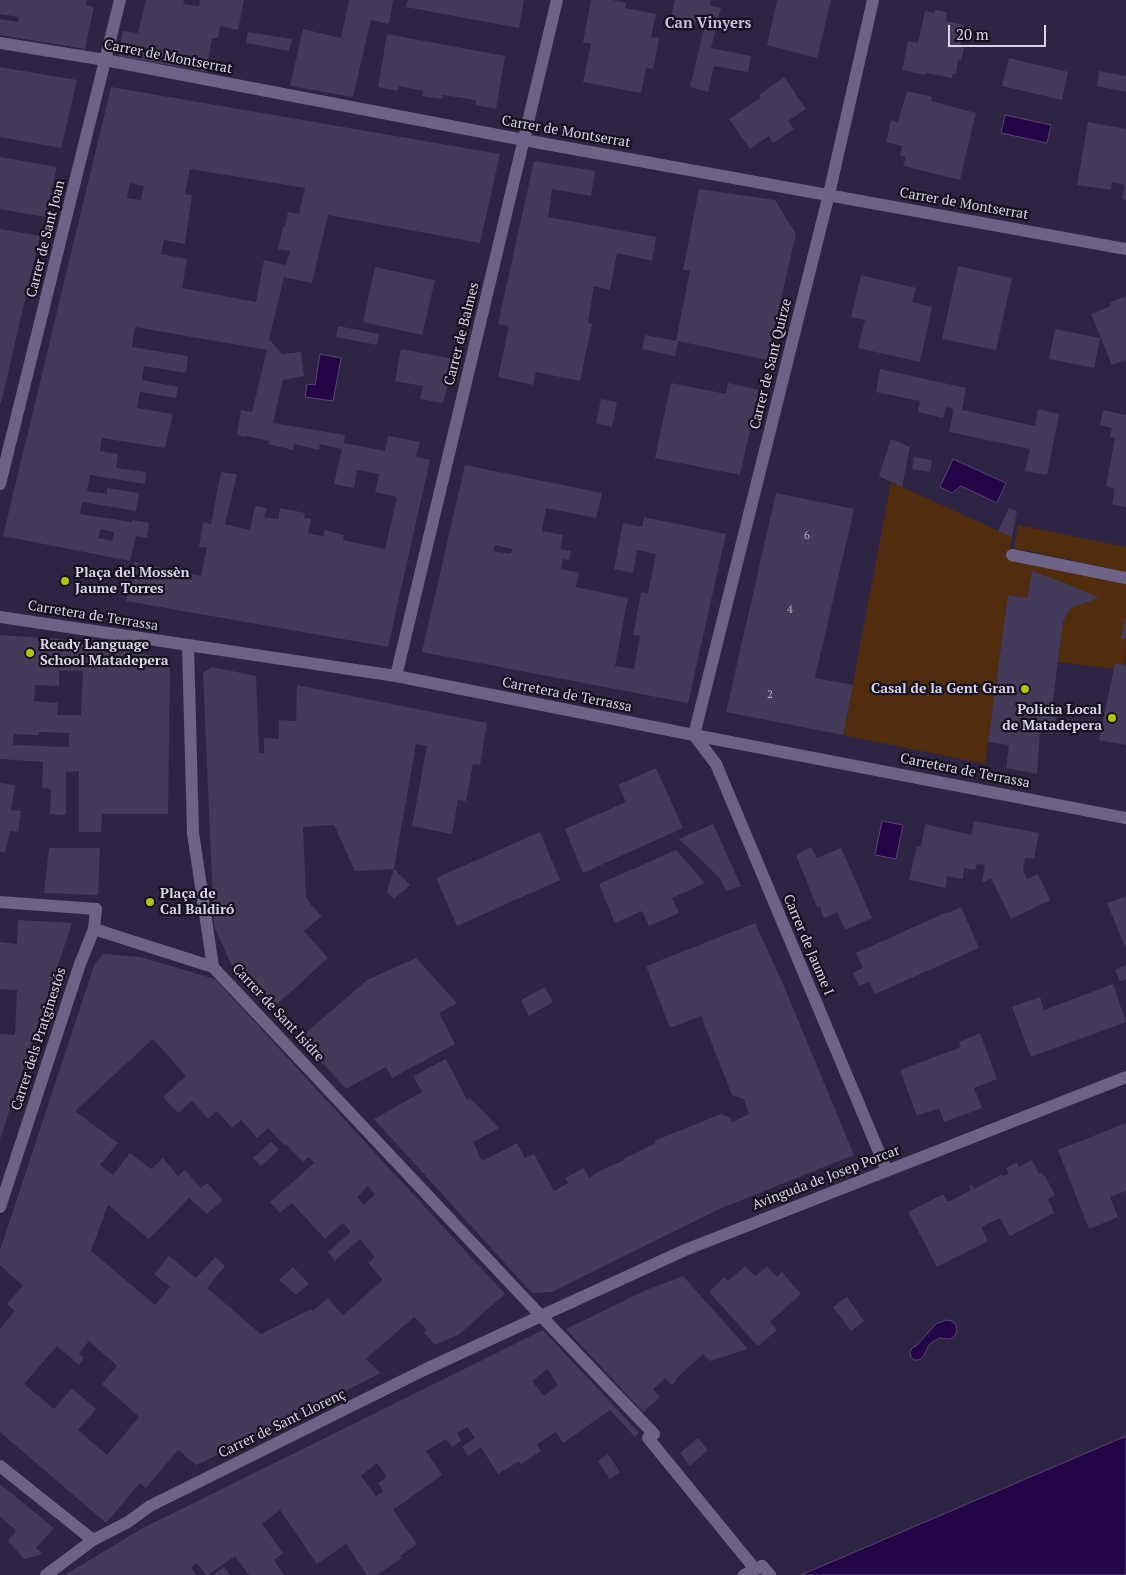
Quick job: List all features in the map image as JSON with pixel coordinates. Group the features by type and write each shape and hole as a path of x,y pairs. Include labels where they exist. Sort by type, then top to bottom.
{"street":[{"name":"Carrer de Sant Joan","path":"0,484 120,0"},
{"name":"Carrer de Balmes","path":"396,676 557,0"},
{"name":"Carrer de Sant Quirze","path":"694,735 829,194 873,0"},
{"name":"Carrer de Montserrat","path":"0,43 106,60 524,140 1126,249"},
{"path":"1012,555 1126,578"},
{"name":"Carretera de Terrassa","path":"0,617 396,676 1126,818"},
{"name":"Carrer de Sant Isidre","path":"188,646 193,833 213,967 654,1434 648,1438 758,1571"},
{"name":"Carrer de Jaume I","path":"694,735 716,764 887,1171"},
{"name":"Carrer dels Pratginestós","path":"0,902 96,908 94,929 80,964 0,1207"},
{"path":"94,929 213,967"},
{"name":"Avinguda de Josep Porcar","path":"541,1316 685,1250 1126,1077"},
{"name":"Carrer de Sant Llorenç","path":"46,1575 93,1540 128,1522 150,1506 426,1370 541,1316"},
{"path":"0,1466 93,1540"}],"shaded area":[{"path":"1005,115 1051,125 1047,143 1001,133"},
{"path":"320,354 341,358 333,401 305,397 307,384 315,385"},
{"path":"953,459 1006,483 997,503 961,486 952,493 940,487"},
{"path":"891,482 1012,537 1009,550 1126,574 1126,615 1121,637 1126,639 1125,665 1115,663 1113,669 1058,662 1063,621 1071,608 1098,598 1032,571 1027,598 1008,596 985,764 843,735"},
{"path":"1018,525 1126,547 1126,572 1014,548"},
{"path":"882,821 903,825 896,859 875,855"},
{"path":"946,1320 952,1321 956,1325 957,1331 954,1337 949,1339 939,1338 929,1345 923,1357 919,1360 914,1360 910,1352 912,1348 936,1324"},
{"path":"1126,1436 1126,1575 801,1575"}],"building":[{"path":"0,0 87,0 86,5 94,7 85,49 0,35 0,19 18,22 19,17 0,14"},
{"path":"146,0 184,0 183,4 199,6 200,0 244,0 238,30 220,26 218,38 212,38 206,72 118,56 123,31 138,33"},
{"path":"349,0 393,0 389,24 371,20 353,97 290,86 303,29 341,38"},
{"path":"408,0 524,0 519,28 406,7"},
{"path":"591,0 612,0 626,3 625,8 656,14 651,37 659,38 653,69 646,68 641,93 583,82 591,44 583,42"},
{"path":"675,0 711,0 710,5 721,8 711,48 751,56 748,72 714,66 708,92 690,87 705,24 671,17"},
{"path":"777,0 831,0 817,58 767,45"},
{"path":"935,10 947,12 946,21 964,25 960,47 964,48 961,61 958,60 956,74 953,73 952,78 902,70 908,41 918,43 925,11 934,13"},
{"path":"248,32 292,39 289,51 246,43"},
{"path":"387,34 505,56 496,109 476,105 476,100 443,95 442,99 422,96 423,91 399,86 398,91 378,87"},
{"path":"1009,58 1068,72 1062,100 1002,86"},
{"path":"0,67 77,80 61,148 0,137"},
{"path":"1099,71 1126,76 1126,92 1097,86"},
{"path":"784,77 806,109 788,121 794,129 773,143 769,136 750,149 729,119 760,98 759,95"},
{"path":"111,87 500,154 480,243 328,215 312,283 284,277 269,339 282,354 301,352 304,376 283,380 273,423 345,435 344,443 385,451 388,436 420,442 416,457 430,460 388,647 126,601 134,562 201,576 207,548 199,547 203,522 211,524 221,472 237,474 225,524 250,530 255,506 267,508 264,517 278,519 280,508 305,513 304,518 311,519 308,533 323,536 325,530 344,535 343,540 385,549 397,497 375,492 379,474 357,470 354,488 334,484 342,449 320,444 319,450 294,444 293,450 268,444 269,441 237,435 241,410 252,412 267,350 135,327 132,347 188,356 186,373 144,366 142,380 178,387 176,398 140,392 137,408 173,414 165,448 102,438 100,451 118,454 116,468 146,472 145,484 90,475 87,491 107,494 107,488 139,493 136,511 82,502 80,514 149,523 147,538 136,536 130,561 3,536","holes":["190,169 305,188 299,214 288,212 285,227 283,227 278,249 290,251 286,265 264,260 256,302 182,288 187,259 161,254 164,240 185,244 192,195 185,194","130,183 144,186 141,200 127,198","101,529 114,532 112,541 98,538"]},
{"path":"907,91 932,97 931,101 976,113 960,180 903,166 906,157 900,156 902,146 886,142 891,120 898,122"},
{"path":"1088,122 1126,129 1126,200 1122,199 1125,185 1112,182 1111,190 1077,185"},
{"path":"0,157 57,167 45,217 0,209"},
{"path":"534,161 595,171 591,196 552,189 548,217 656,237 652,261 617,253 610,290 594,286 588,323 592,324 580,381 536,372 533,385 498,377 509,326 498,324"},
{"path":"699,189 775,200 796,234 767,360 678,341 675,356 642,349 645,335 676,341 690,271 683,270"},
{"path":"0,229 40,236 1,403 0,403"},
{"path":"958,266 1012,278 996,350 942,339"},
{"path":"375,267 435,280 422,335 363,322"},
{"path":"861,275 916,288 912,302 932,307 920,362 858,348 865,320 851,317"},
{"path":"1126,296 1126,360 1112,365 1091,314 1111,306 1110,302"},
{"path":"338,326 379,334 377,345 336,337"},
{"path":"1055,329 1100,338 1094,368 1049,359"},
{"path":"401,349 454,359 443,403 420,399 423,386 395,381"},
{"path":"880,369 966,388 962,410 1035,426 1038,409 1059,414 1047,475 1025,471 1030,449 949,432 954,409 946,407 943,418 918,412 920,401 876,392"},
{"path":"671,383 726,394 728,383 759,390 740,475 655,458"},
{"path":"601,399 617,402 612,427 596,423"},
{"path":"1103,410 1126,415 1126,507 1112,504 1115,489 1106,486 1115,438 1110,437 1112,428 1100,425"},
{"path":"891,439 910,447 902,487 879,476"},
{"path":"914,457 932,460 930,472 912,469"},
{"path":"465,465 602,493 596,518 546,508 542,531 563,535 560,549 571,551 569,560 563,559 561,569 579,573 576,587 628,598 615,666 634,669 640,636 633,635 641,592 648,593 656,554 637,550 633,573 614,569 623,523 642,527 644,517 726,534 688,703 422,652","holes":["495,545 512,549 511,554 493,551"]},
{"path":"776,493 854,509 815,678 853,685 843,735 726,712"},
{"path":"1009,508 1017,511 1012,537 998,531"},
{"name":"Casal de la Gent Gran","path":"1032,571 1099,598 1071,608 1063,621 1051,716 1056,717 1054,733 1040,730 1037,774 1006,768 1009,745 988,742 1008,595 1027,598"},
{"path":"1126,618 1126,639 1121,638"},
{"path":"0,635 61,639 160,657 170,669 168,814 102,814 101,832 79,832 79,771 66,772 66,815 50,814 51,789 42,788 43,762 0,759","holes":["59,671 83,671 81,715 57,715 58,703 34,701 35,685 59,686","39,732 69,733 69,747 13,745 14,734 39,735"]},
{"path":"1115,663 1126,666 1126,745 1099,740"},
{"path":"212,667 256,676 259,753 264,753 264,738 279,739 279,720 296,721 297,685 487,723 480,765 473,764 466,801 458,800 452,834 412,826 427,746 416,744 394,869 355,871 334,825 303,827 306,896 311,905 322,916 304,931 328,958 273,1008 231,964 214,926 203,673"},
{"path":"656,768 683,828 583,873 565,829 626,802 618,785"},
{"path":"0,783 15,785 11,810 21,811 18,832 10,831 5,852 0,852"},
{"path":"974,821 1039,833 1034,859 1025,858 1023,870 1027,879 1038,874 1050,900 1011,919 991,878 982,883 985,865 977,864 975,870 964,868 963,879 947,876 946,888 909,880 917,846 921,847 925,824 971,835"},
{"path":"713,824 741,886 726,891 720,878 679,839"},
{"path":"540,832 560,880 457,926 436,878"},
{"path":"811,847 817,858 841,848 872,918 845,930 837,912 825,918 822,915 796,855"},
{"path":"49,848 100,848 98,895 44,893"},
{"path":"676,850 705,883 672,898 679,913 649,926 642,911 615,923 599,884"},
{"path":"394,869 410,885 394,899 387,892"},
{"path":"1126,896 1126,946 1125,947 1107,903"},
{"path":"961,907 979,948 875,994 869,982 859,986 853,973 863,968 856,953"},
{"path":"18,920 72,923 0,1139 0,1034 15,1035 17,990 0,989 0,942 17,944"},
{"path":"755,923 783,984 854,1155 717,1210 552,1292 532,1293 374,1119 422,1092 413,1076 446,1059 467,1100 470,1098 499,1128 473,1142 482,1161 517,1143 525,1158 534,1154 554,1191 568,1183 565,1178 584,1168 589,1178 601,1170 625,1160 623,1159 656,1143 654,1141 721,1114 731,1118 732,1122 749,1114 744,1099 732,1095 701,1016 670,1028 646,966"},
{"path":"104,954 140,957 215,979 505,1294 458,1335 435,1345 424,1332 427,1330 414,1317 366,1359 381,1373 243,1443 196,1465 178,1450 146,1488 140,1483 106,1523 0,1432 0,1329 15,1311 7,1304 23,1286 0,1265 0,1250 95,963","holes":["153,1039 186,1076 163,1097 178,1113 192,1101 208,1119 217,1111 232,1128 241,1120 257,1138 268,1128 303,1162 309,1157 314,1163 270,1202 280,1213 292,1203 325,1239 343,1223 351,1232 328,1252 335,1261 360,1239 375,1257 368,1263 383,1280 343,1315 328,1298 313,1311 311,1309 261,1334 207,1288 225,1266 215,1257 196,1278 169,1256 154,1274 170,1287 155,1305 91,1251 108,1205 149,1239 189,1198 207,1214 223,1200 207,1183 201,1188 185,1170 178,1176 163,1158 151,1169 130,1153 113,1175 100,1165 118,1143 75,1111","368,1186 375,1194 364,1205 357,1197","89,1341 117,1366 102,1384 139,1417 107,1455 78,1430 96,1409 72,1388 54,1409 24,1384 57,1346 79,1365 84,1358 79,1353"]},
{"path":"416,958 457,1003 439,1013 455,1044 392,1078 386,1067 346,1089 300,1038 367,980"},
{"path":"1126,965 1126,979 1120,981 1115,970"},
{"path":"1113,984 1126,1022 1031,1057 1012,1007 1040,997 1044,1010"},
{"path":"545,987 553,1002 529,1016 521,1000"},
{"path":"980,1033 997,1079 974,1088 982,1108 944,1122 939,1108 917,1116 900,1070 961,1047 959,1042"},
{"path":"1126,1123 1126,1191 1110,1197 1118,1217 1089,1229 1058,1150"},
{"path":"271,1142 279,1150 261,1166 253,1158"},
{"path":"1032,1160 1039,1174 1042,1172 1045,1176 1055,1195 1048,1199 1054,1213 1010,1236 1000,1218 981,1227 988,1241 937,1267 908,1212 943,1194 947,1201 950,1201 971,1190 969,1186 972,1185 974,1189 1001,1175 1009,1174 1006,1168 1017,1162 1019,1167"},
{"path":"745,1266 755,1276 767,1266 777,1277 782,1272 801,1294 770,1322 777,1330 758,1346 709,1292 724,1277 728,1281"},
{"path":"293,1267 309,1284 296,1295 279,1280"},
{"path":"683,1276 748,1349 710,1361 703,1354 672,1385 665,1378 653,1389 660,1397 643,1412 566,1329 646,1290"},
{"path":"847,1297 864,1321 851,1331 833,1307"},
{"path":"543,1330 639,1433 635,1437 610,1410 563,1443 556,1432 537,1444 541,1451 521,1464 519,1461 498,1474 481,1447 468,1456 462,1447 475,1438 467,1427 457,1433 461,1441 452,1447 446,1439 426,1451 442,1475 393,1510 417,1544 400,1556 402,1558 377,1575 367,1575 346,1544 317,1564 280,1510 262,1524 283,1553 274,1560 284,1575 249,1575 235,1556 208,1575 197,1563 191,1567 196,1575 65,1575 141,1529","holes":["547,1369 558,1385 544,1396 532,1381","377,1463 387,1477 378,1483 383,1491 376,1496 361,1476"]},
{"path":"698,1438 708,1450 690,1466 680,1453"},
{"path":"608,1454 620,1472 610,1479 598,1461"},
{"path":"0,1484 54,1528 36,1548 43,1554 24,1559 8,1541 16,1531 0,1516"},
{"path":"224,1567 230,1575 213,1575"}],"place":[{"name":"Plaça del Mossèn Jaume Torres","path":"65,581"},
{"name":"Ready Language School Matadepera","path":"30,653"},
{"name":"Casal de la Gent Gran","path":"1025,689"},
{"name":"Policia Local de Matadepera","path":"1112,718"},
{"name":"Plaça de Cal Baldiró","path":"150,902"}],"district":[{"name":"Can Vinyers","path":"708,24"}]}
